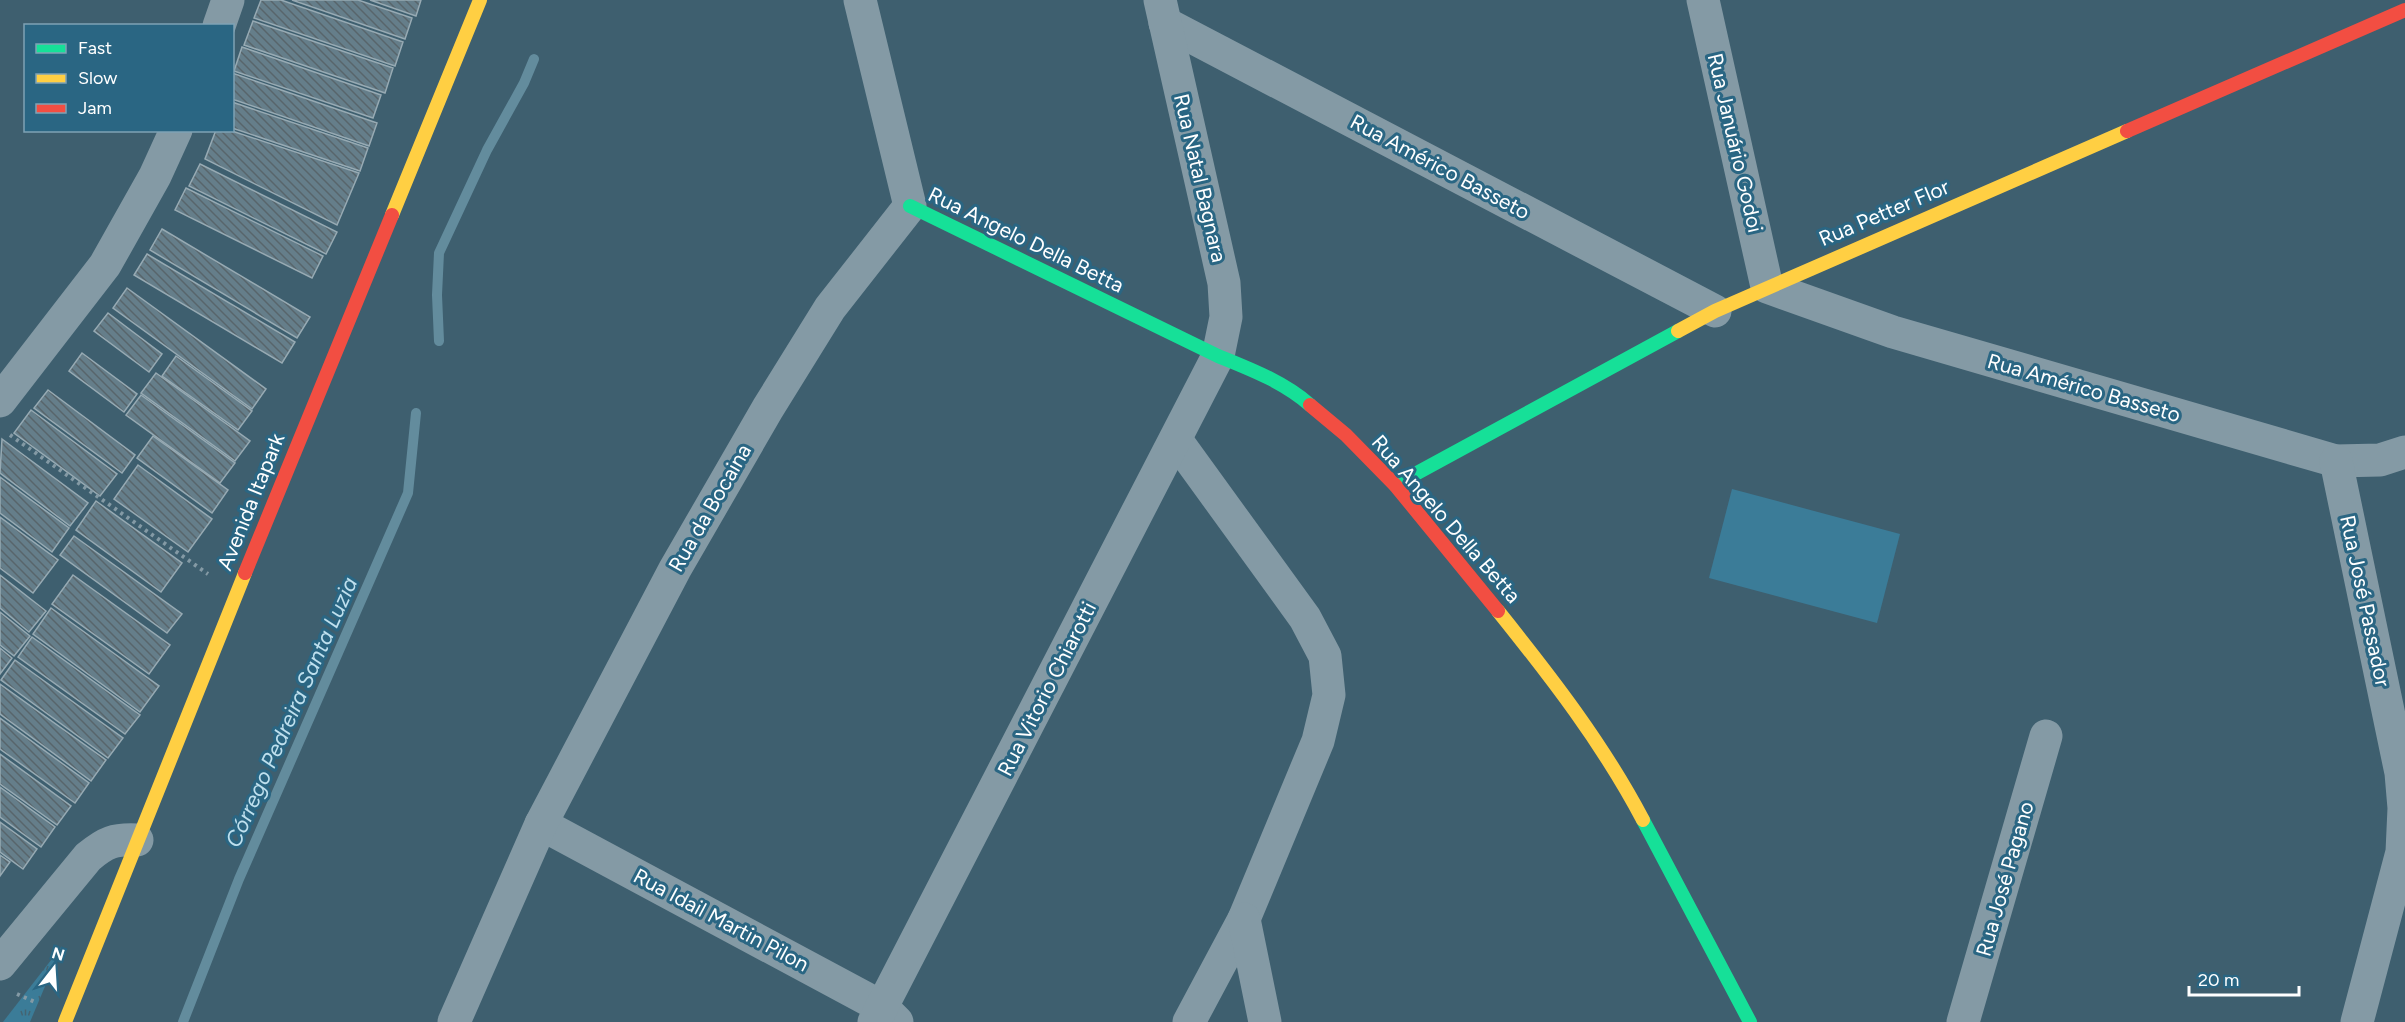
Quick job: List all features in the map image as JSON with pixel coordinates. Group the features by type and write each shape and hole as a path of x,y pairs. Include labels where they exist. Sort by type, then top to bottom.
{"street":[{"path":"220,24 228,0"},
{"name":"Avenida Itapark","path":"65,1022 236,594 480,0"},
{"path":"860,0 910,206"},
{"name":"Rua Januário Godoi","path":"1703,0 1767,287"},
{"name":"Rua Petter Flor","path":"1395,485 1714,311 2405,10"},
{"name":"Rua Américo Basseto","path":"1162,11 1714,311"},
{"name":"Rua Natal Bagnara","path":"1162,11 1224,283 1226,317 1218,356"},
{"path":"0,401 105,265 155,176 175,132"},
{"name":"Rua Angelo Della Betta","path":"910,206 1218,356 1253,370 1300,396 1346,435 1395,485 1548,672 1619,774 1750,1022"},
{"name":"Rua da Bocaina","path":"454,1022 541,824 675,569 768,408 830,308 910,206"},
{"name":"Rua Américo Basseto","path":"1767,287 1893,332 2336,461 2380,459 2405,452"},
{"name":"Rua Vitorio Chiarotti","path":"884,1017 1218,356"},
{"path":"1176,440 1305,618 1325,656 1329,695 1318,741 1244,919 1189,1022"},
{"name":"Rua José Passador","path":"2336,461 2401,773 2404,808 2402,852 2357,1022"},
{"name":"Rua José Pagano","path":"1963,1022 2046,736"},
{"name":"Rua Idail Martin Pilon","path":"541,824 884,1017"},
{"path":"4,977 88,857 102,846 118,839 137,840"},
{"path":"1244,919 1265,1022"}],"path":[{"path":"9,434 236,594"},
{"path":"4,977 38,1003"}],"green space":[{"path":"1732,489 1900,534 1877,623 1709,578"},
{"path":"62,946 30,1022 3,1022"}],"building":[{"path":"261,0 281,0 403,42 395,66 254,18"},
{"path":"292,0 358,0 412,18 405,39"},
{"path":"370,0 421,0 416,16"},
{"path":"253,21 393,68 385,93 244,45"},
{"path":"242,47 381,95 373,118 234,71"},
{"path":"234,74 377,123 369,146 234,100"},
{"path":"234,103 368,148 360,171 234,129"},
{"path":"215,132 234,132 359,173 337,225 205,159"},
{"path":"200,164 337,232 326,254 189,186"},
{"path":"186,188 323,256 312,278 175,210"},
{"path":"162,229 310,317 297,338 150,250"},
{"path":"147,254 295,342 282,363 134,275"},
{"path":"127,288 266,389 252,409 113,308"},
{"path":"108,313 162,354 149,372 94,331"},
{"path":"82,353 137,394 124,412 69,371"},
{"path":"176,356 252,411 238,430 162,376"},
{"path":"156,373 250,441 235,461 141,393"},
{"path":"48,390 135,455 122,473 34,408"},
{"path":"141,395 235,463 220,483 126,415"},
{"path":"31,410 117,474 100,496 14,433"},
{"path":"153,436 228,490 212,513 137,458"},
{"path":"2,439 88,503 70,526 0,473"},
{"path":"138,465 212,519 188,552 114,499"},
{"path":"0,477 69,528 52,552 0,513"},
{"path":"96,501 182,563 161,592 76,530"},
{"path":"0,517 58,560 33,593 0,568"},
{"path":"74,536 182,614 167,633 60,555"},
{"path":"0,575 46,611 29,632 0,608"},
{"path":"73,575 170,645 149,674 52,604"},
{"path":"51,608 159,686 140,712 33,634"},
{"path":"0,612 30,636 14,656 0,645"},
{"path":"32,637 140,715 125,734 18,657"},
{"path":"0,648 12,658 0,674"},
{"path":"15,660 123,738 108,758 1,680"},
{"path":"0,684 106,760 91,781 0,714"},
{"path":"0,718 89,783 75,803 0,749"},
{"path":"0,754 71,806 57,825 0,784"},
{"path":"0,787 55,827 41,847 0,817"},
{"path":"0,822 37,849 23,869 0,852"},
{"path":"0,855 10,862 0,876"}],"waterway":[{"name":"Córrego Pedreira Santa Luzia","path":"439,341 437,295 439,253 487,150 524,83 534,59"},
{"name":"Córrego Pedreira Santa Luzia","path":"183,1022 239,879 408,493 416,413"}],"traffic: fast":[{"path":"910,206 1218,356 1266,377 1289,389 1310,405"},
{"path":"1395,485 1678,331"},
{"path":"1643,820 1750,1022"}],"traffic: slow":[{"path":"392,215 480,0"},
{"path":"1678,331 1715,311 2127,131"},
{"path":"65,1022 245,573"},
{"path":"1498,611 1557,686 1594,738 1643,820"}],"traffic: jam":[{"path":"2127,131 2405,10"},
{"path":"245,573 392,215"},
{"path":"1310,405 1346,435 1395,485 1498,611"}]}
